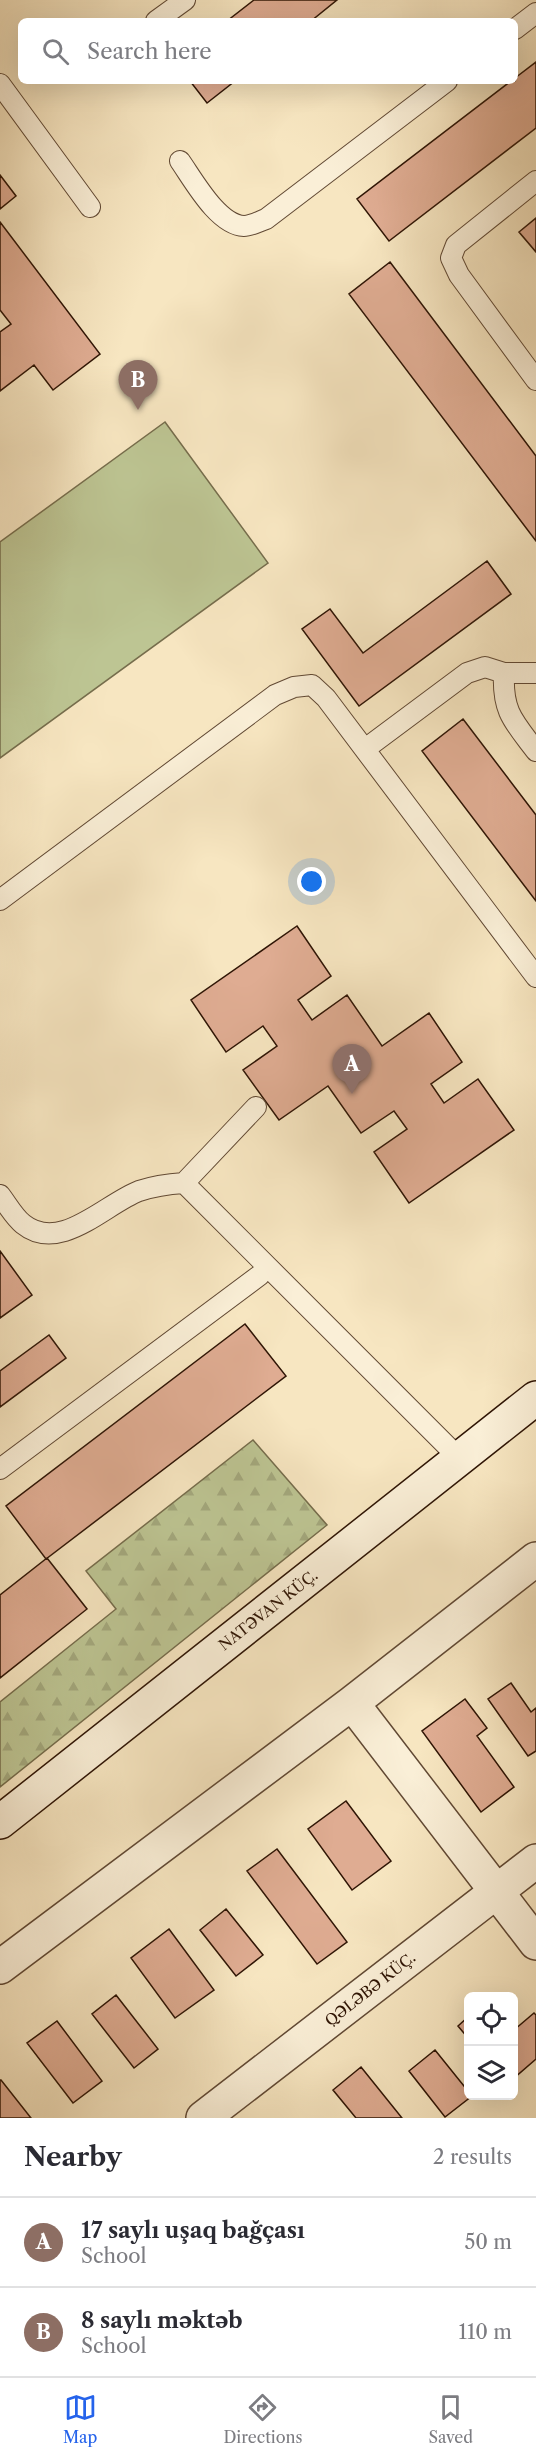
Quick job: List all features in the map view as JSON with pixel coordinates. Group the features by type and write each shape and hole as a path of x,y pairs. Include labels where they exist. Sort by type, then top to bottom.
{"street":[{"name":"NATƏVAN KÜÇ.","path":"0,1822 536,1398"},
{"path":"0,1967 352,1703 536,1559"},
{"path":"352,1703 536,1943"},
{"name":"QƏLƏBƏ KÜÇ.","path":"203,2118 536,1861"}],"lane":[{"path":"160,18 185,0"},
{"path":"518,27 536,13"},
{"path":"0,84 90,207"},
{"path":"180,162 214,208 229,222 245,226 266,219 443,84"},
{"path":"536,181 456,245 451,258 459,275 536,380"},
{"path":"365,749 466,673 484,667 504,674 536,673"},
{"path":"504,674 503,692 508,714 536,751"},
{"path":"0,900 275,695 294,687 312,685 326,698 536,977"},
{"path":"0,1195 22,1224 36,1231 51,1234 65,1232 138,1192 165,1184 184,1183 256,1107"},
{"path":"184,1183 459,1458"},
{"path":"0,1469 260,1275"}],"green space":[{"path":"165,422 268,563 0,758 0,542"},
{"path":"253,1440 327,1525 0,1787 0,1702 116,1609 86,1571"}],"building":[{"path":"254,0 337,0 315,18 231,18"},
{"path":"536,62 536,128 389,241 357,199 507,84 518,84 518,76"},
{"path":"192,84 231,84 207,103"},
{"path":"0,175 16,196 0,209"},
{"path":"536,218 536,252 519,232"},
{"path":"0,222 100,354 53,390 34,365 0,391 0,332 11,324 0,310"},
{"path":"390,262 536,456 536,541 349,294"},
{"path":"487,561 511,594 359,706 302,629 330,609 363,653"},
{"path":"463,719 536,815 536,901 422,751"},
{"path":"297,926 331,976 298,1000 312,1020 347,995 382,1046 429,1013 462,1062 431,1084 444,1103 478,1079 514,1130 409,1203 374,1152 407,1129 394,1111 361,1133 328,1086 279,1120 243,1070 277,1046 263,1026 226,1052 191,1000"},
{"path":"0,1251 32,1295 0,1318"},
{"path":"245,1324 286,1376 46,1559 6,1506"},
{"path":"49,1335 66,1358 0,1407 0,1371"},
{"path":"47,1558 87,1609 0,1678 0,1595"},
{"path":"511,1683 531,1712 536,1708 536,1751 528,1756 488,1699"},
{"path":"465,1699 487,1728 477,1736 514,1787 481,1812 422,1731"},
{"path":"346,1801 391,1861 352,1890 308,1829"},
{"path":"277,1849 347,1942 317,1964 247,1871"},
{"path":"226,1909 263,1955 236,1976 200,1930"},
{"path":"169,1929 214,1990 175,2018 131,1958"},
{"path":"116,1995 158,2049 134,2068 92,2014"},
{"path":"534,2013 536,2015 536,2059 518,2075 518,2046 518,2027"},
{"path":"57,2021 102,2081 73,2103 27,2043"},
{"path":"464,2021 464,2033 458,2026"},
{"path":"435,2050 464,2086 464,2100 467,2100 445,2117 409,2071"},
{"path":"361,2067 402,2118 356,2118 333,2090"},
{"path":"1,2080 31,2118 0,2118"}],"place":[{"name":"8 saylı məktəb","path":"138,410"},
{"name":"17 saylı uşaq bağçası","path":"352,1094"}]}
